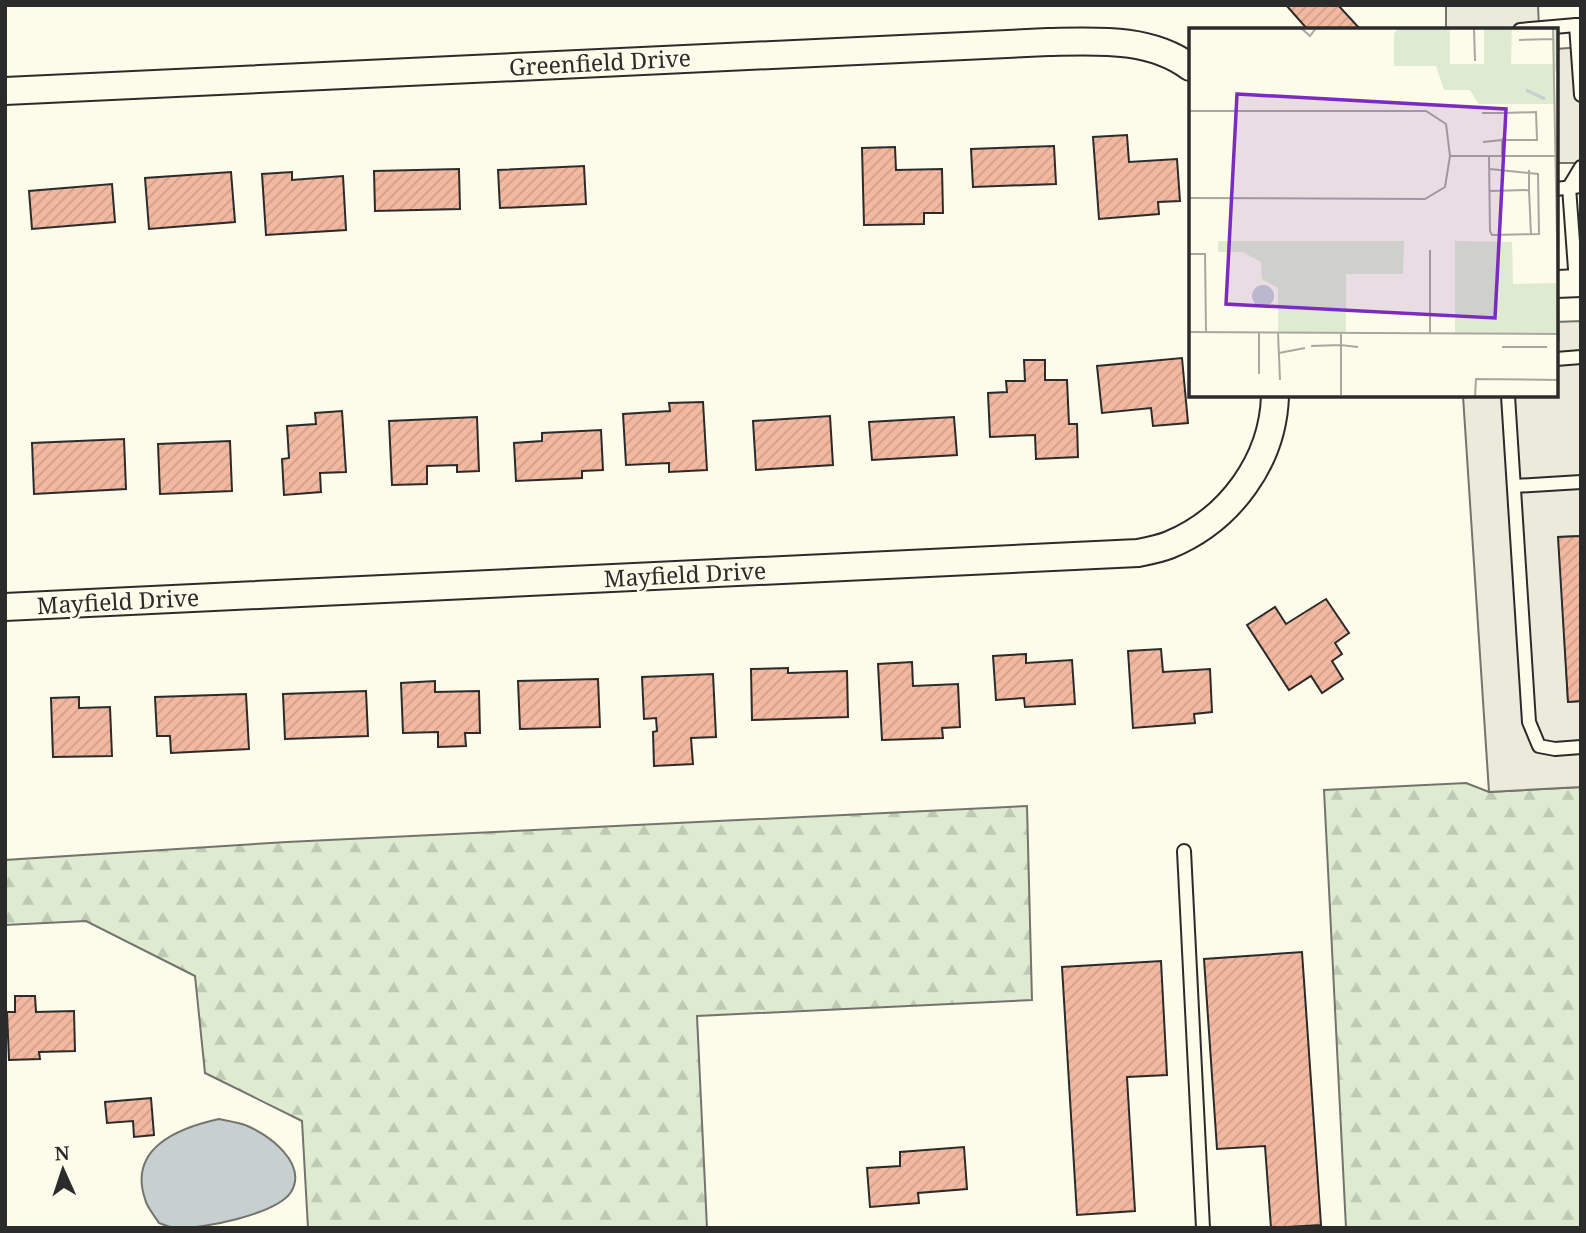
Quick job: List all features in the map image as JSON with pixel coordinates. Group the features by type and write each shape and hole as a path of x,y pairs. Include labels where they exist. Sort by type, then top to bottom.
{"street":[{"name":"Greenfield Drive","path":"5,91 1048,42 1117,41 1154,49 1189,66"},
{"name":"Mayfield Drive","path":"5,607 1138,553 1168,545 1199,530 1226,508 1250,479 1266,445 1275,409 1275,397"}],"lane":[{"path":"1543,28 1578,25 1581,95"},
{"path":"1571,283 1569,187 1581,167"},
{"path":"1558,359 1581,357"},
{"path":"1508,397 1530,722 1539,746 1555,749 1581,747"},
{"path":"1514,486 1581,482"},
{"path":"1184,851 1203,1228"}],"green space":[{"path":"1466,783 1489,792 1581,787 1581,1228 1346,1228 1324,790"},
{"path":"1027,806 1032,1000 697,1016 707,1228 308,1228 302,1121 205,1073 195,976 86,921 5,925 5,860 287,842"}],"shaded area":[{"path":"1446,5 1538,5 1539,28 1446,28"},
{"path":"1581,47 1581,163 1558,163 1558,49"},
{"path":"1581,321 1581,536 1559,537 1568,702 1581,701 1581,787 1489,792 1463,397 1558,397 1558,322"},
{"path":"219,1119 255,1129 283,1151 294,1171 295,1181 291,1192 270,1207 237,1219 187,1228 175,1228 159,1223 146,1202 142,1181 144,1166 150,1154 160,1143 173,1135"}],"building":[{"path":"1286,5 1338,5 1359,28 1306,28"},
{"path":"1127,135 1129,162 1177,159 1180,201 1158,202 1159,214 1099,219 1093,137"},
{"path":"1054,146 1056,184 973,187 971,149"},
{"path":"895,147 896,170 942,169 943,213 924,213 924,224 864,225 862,148"},
{"path":"584,166 586,204 500,208 498,170"},
{"path":"459,169 460,209 375,211 374,171"},
{"path":"231,172 235,222 149,229 145,178"},
{"path":"292,172 292,180 343,176 346,230 266,235 262,174"},
{"path":"112,184 115,222 32,229 29,191"},
{"path":"1182,358 1188,423 1153,426 1151,408 1102,413 1097,366"},
{"path":"1024,360 1045,360 1045,380 1067,380 1069,424 1077,424 1078,457 1036,459 1035,435 990,437 988,393 1007,392 1006,381 1025,381"},
{"path":"703,402 707,470 669,472 669,463 626,465 623,414 670,411 669,403"},
{"path":"342,411 346,472 320,473 321,492 284,495 282,459 289,458 287,426 316,424 315,413"},
{"path":"830,416 833,465 756,470 753,421"},
{"path":"477,417 479,471 457,472 457,465 427,466 427,484 392,485 389,421"},
{"path":"954,417 957,455 872,460 869,422"},
{"path":"601,430 603,470 582,471 582,478 516,481 514,443 542,441 542,433"},
{"path":"124,439 126,489 34,494 32,443"},
{"path":"230,441 232,491 160,494 158,444"},
{"path":"1581,536 1581,701 1568,702 1558,537"},
{"path":"1326,599 1349,633 1335,643 1342,654 1332,661 1343,679 1322,693 1311,676 1289,690 1247,625 1275,607 1286,624"},
{"path":"1161,649 1163,672 1210,669 1212,712 1194,714 1195,723 1133,728 1128,651"},
{"path":"1026,654 1026,663 1072,660 1075,704 1025,707 1024,698 996,700 993,656"},
{"path":"912,662 913,686 958,684 960,727 942,728 943,738 882,740 878,664"},
{"path":"788,668 788,673 847,671 848,717 752,720 751,669"},
{"path":"713,674 716,737 691,738 693,764 654,766 653,732 657,731 656,718 644,719 642,677"},
{"path":"598,679 600,727 520,729 518,681"},
{"path":"435,681 435,692 479,691 480,733 465,733 466,746 438,747 438,732 403,733 401,683"},
{"path":"366,691 368,736 285,739 283,694"},
{"path":"246,694 249,749 171,753 170,736 157,736 155,697"},
{"path":"79,697 79,708 110,707 112,756 53,757 51,698"},
{"path":"1302,952 1321,1225 1271,1228 1265,1146 1217,1149 1204,959"},
{"path":"1161,961 1167,1075 1127,1077 1135,1211 1077,1215 1062,967"},
{"path":"15,996 35,996 36,1012 74,1011 75,1051 39,1052 40,1059 9,1060 7,1012 15,1012"},
{"path":"151,1098 154,1135 134,1137 133,1121 107,1123 105,1102"},
{"path":"964,1147 967,1189 918,1193 919,1203 870,1207 867,1168 900,1166 900,1152"}]}
